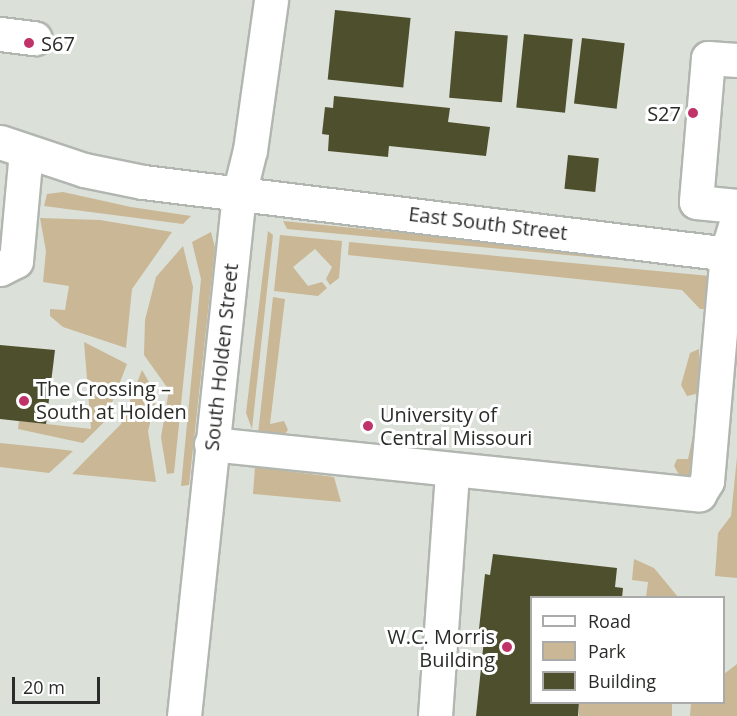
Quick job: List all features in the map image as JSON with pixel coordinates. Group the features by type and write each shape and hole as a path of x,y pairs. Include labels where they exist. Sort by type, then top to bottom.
{"main road":[{"name":"South Holden Street","path":"184,716 239,194 250,150 271,0"},
{"path":"0,34 35,38"},
{"path":"737,60 708,58 696,202 737,206"},
{"name":"East South Street","path":"13,147 107,175 239,194 732,253"},
{"path":"0,269 16,261 13,147"},
{"path":"211,444 452,471 699,494 707,482 737,220"},
{"path":"435,716 452,471"}],"green space":[{"path":"63,192 131,207 191,216 183,224 44,206 47,194"},
{"path":"40,218 100,220 172,232 132,289 126,348 63,327 50,316 50,309 65,310 69,286 43,282 46,251"},
{"path":"283,221 615,254 706,268 287,229"},
{"path":"268,231 273,235 252,429 246,413"},
{"path":"211,232 215,248 189,485 181,486 201,279 192,242"},
{"path":"280,235 342,241 339,278 330,285 326,279 332,267 315,249 293,267 308,286 322,282 327,288 318,296 274,291"},
{"path":"349,242 710,276 708,309 700,309 682,290 348,255"},
{"path":"183,246 193,287 174,473 167,474 161,437 169,390 144,355 145,320 156,277"},
{"path":"273,297 285,299 270,424 284,421 288,430 283,436 258,434"},
{"path":"84,342 127,364 105,421 83,443 18,429 19,421 91,429"},
{"path":"699,349 700,393 687,396 681,385 690,353"},
{"path":"142,370 157,396 148,431 156,482 72,474 121,424"},
{"path":"694,431 692,478 682,480 674,466 677,459 688,459"},
{"path":"0,443 73,451 49,473 0,467"},
{"path":"737,457 737,578 715,576 718,533 731,516"},
{"path":"255,467 334,477 341,502 253,494"},
{"path":"634,559 654,568 677,596 646,596 648,582 632,580"},
{"path":"737,664 737,716 690,716 691,704 725,704 725,673"},
{"path":"579,704 672,704 672,716 579,716"}],"building":[{"path":"335,10 411,18 403,88 328,80"},
{"path":"455,31 508,36 502,102 449,98"},
{"path":"524,34 573,39 565,113 516,108"},
{"path":"582,38 625,43 617,109 574,104"},
{"path":"334,96 450,108 448,122 490,127 486,156 389,146 388,157 328,151 329,135 322,134 325,107 333,108"},
{"path":"568,155 599,158 595,192 564,189"},
{"name":"The Crossing – South at Holden","path":"0,345 55,350 46,424 0,419"},
{"name":"W.C. Morris Building","path":"493,554 617,568 615,587 623,588 622,596 530,596 530,704 579,704 578,716 476,716 485,630 479,629 485,574 490,575"}],"place":[{"name":"S67","path":"29,43"},
{"name":"S27","path":"693,113"},
{"name":"The Crossing – South at Holden","path":"24,401"},
{"name":"University of Central Missouri","path":"368,426"},
{"name":"W.C. Morris Building","path":"507,647"}]}
